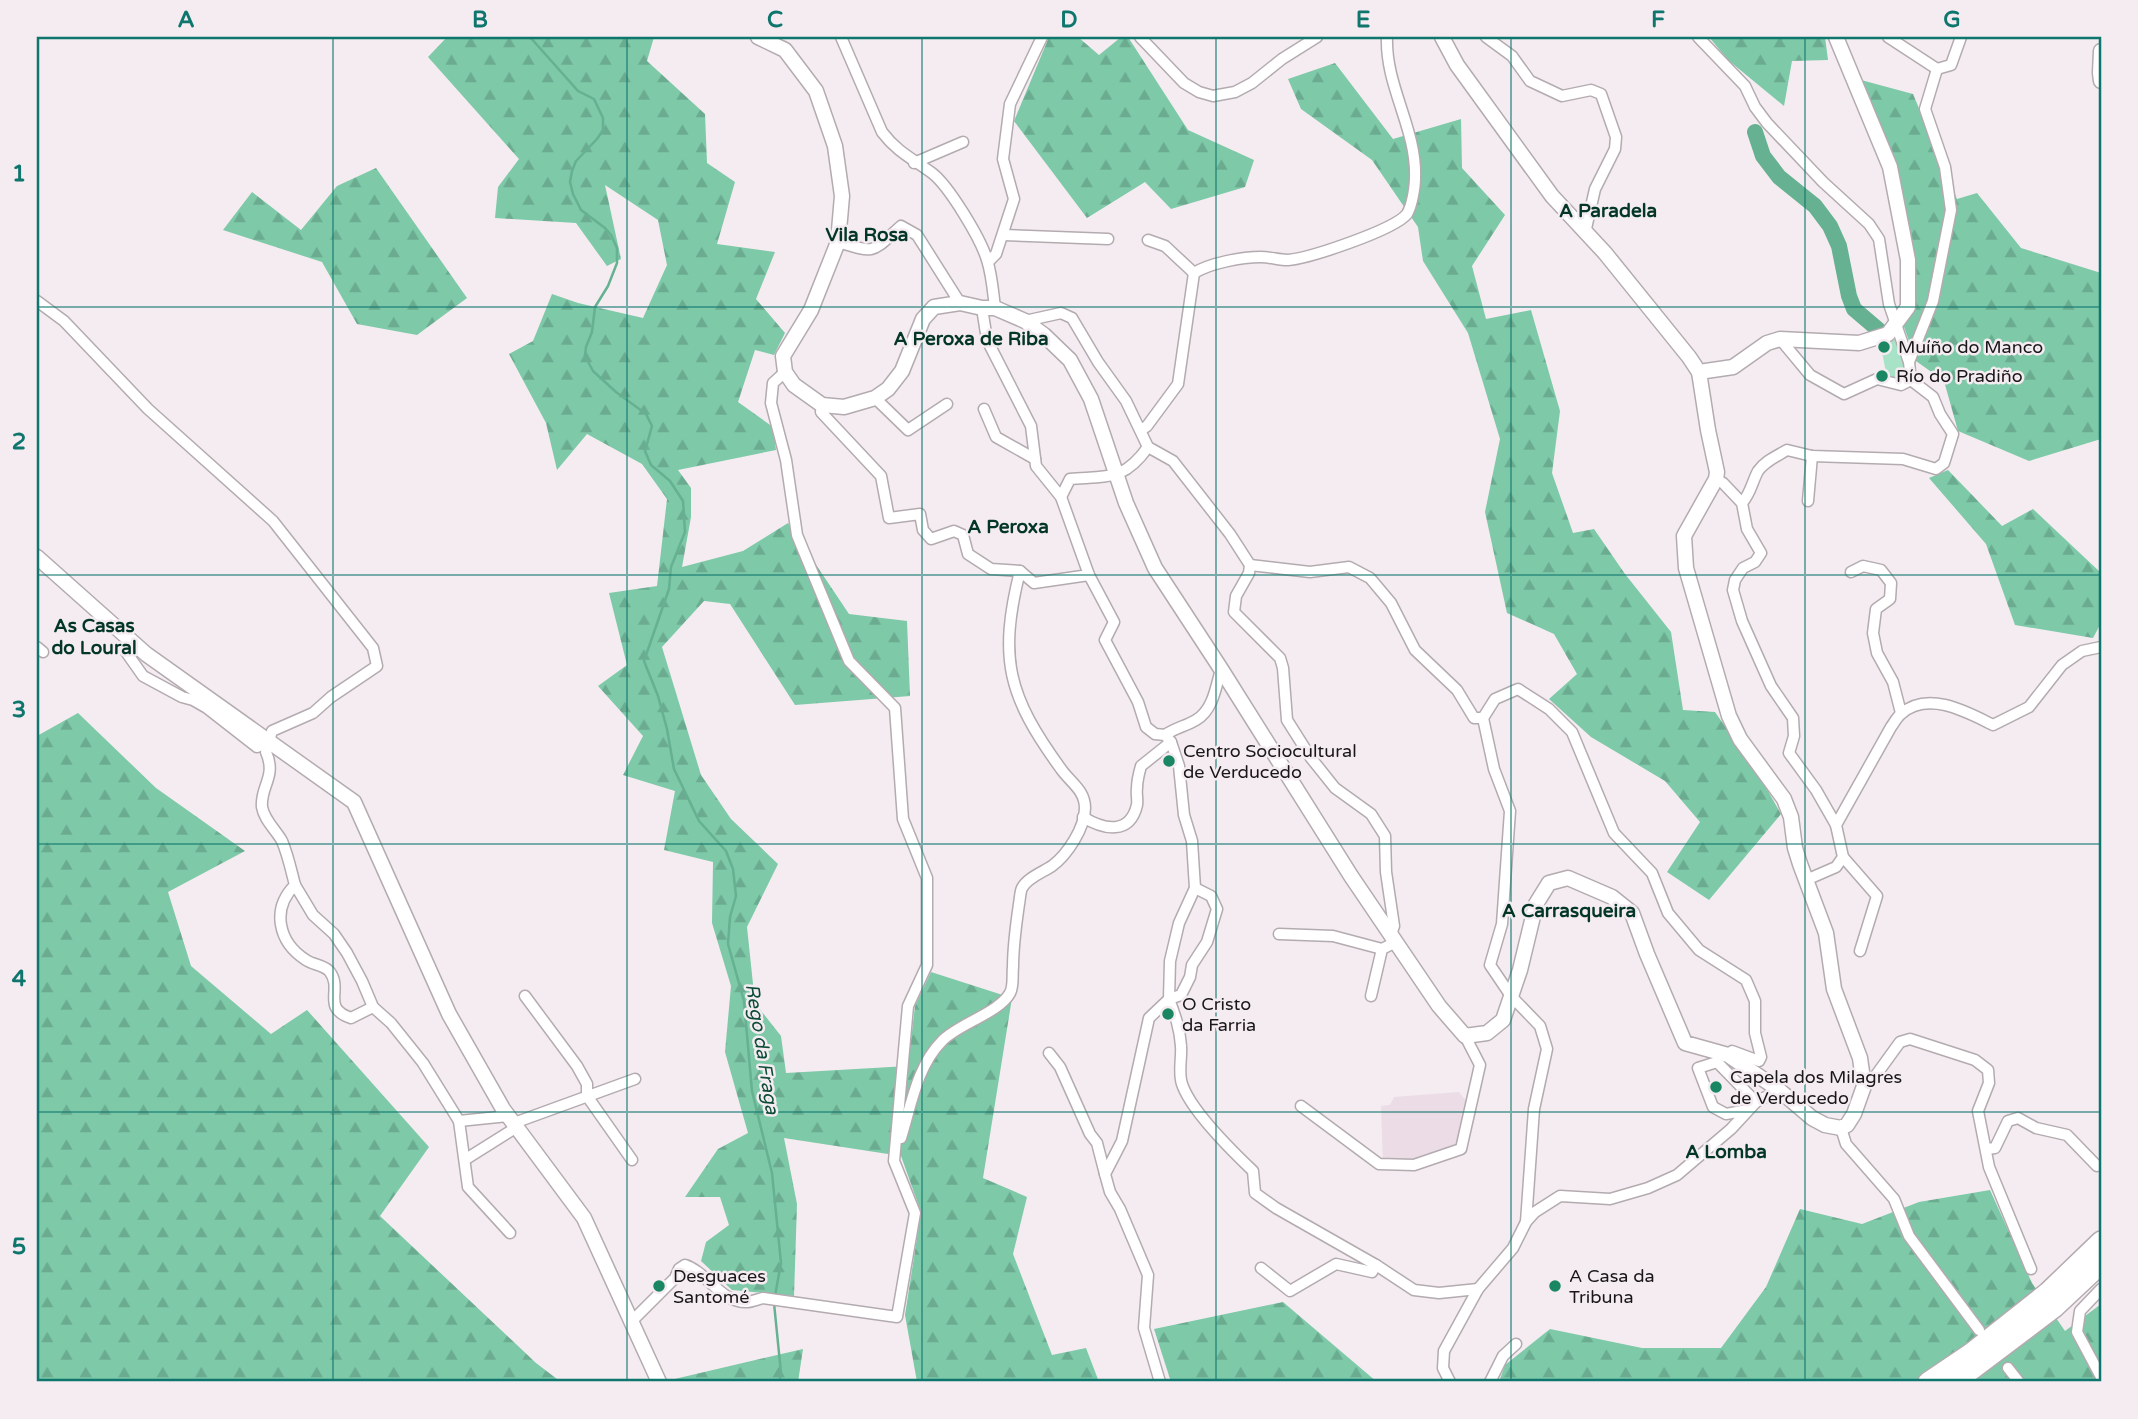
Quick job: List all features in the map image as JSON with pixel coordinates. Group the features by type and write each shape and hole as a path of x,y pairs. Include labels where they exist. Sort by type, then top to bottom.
{"highway":[{"path":"1928,1382 2049,1292 2101,1241"},
{"path":"1956,1382 2054,1308 2101,1264"}],"street":[{"path":"758,37 785,50 816,90 835,146 842,196 838,242 811,310 783,356 785,372 794,385 822,405 844,407 875,398 888,389 902,371 923,319 933,307 960,303 988,308 1025,321 1070,360 1091,399 1126,503 1155,569 1351,876 1439,1006 1465,1036 1479,1065 1461,1149 1414,1165 1379,1164 1301,1106"},
{"path":"841,37 882,132 891,144 914,163 934,174 982,245 988,262 987,340 1031,426 1036,466 1061,497 1089,575 1114,622 1105,640 1138,702 1146,727 1168,739 1179,766 1184,815 1192,841 1195,888 1179,923 1171,961 1169,999 1178,1020 1181,1082 1195,1107 1232,1151 1253,1171 1255,1193 1414,1290 1439,1293 1478,1289"},
{"path":"988,262 996,254 1014,199 1003,159 1010,104 1042,37"},
{"path":"1140,37 1184,83 1213,96 1235,92 1252,83 1282,59 1317,37"},
{"path":"1141,430 1178,384 1194,273 1205,266 1260,257 1288,260 1351,243 1400,220 1409,212 1415,178 1413,145 1386,55 1387,37"},
{"path":"1442,37 1457,65 1552,195 1622,273 1699,372 1716,461 1716,479 1684,536 1686,568 1729,716 1740,739 1784,799 1791,817 1795,848 1826,933 1834,989 1860,1058 1864,1086 1847,1125 1841,1128 1825,1125 1728,1055 1685,1043 1632,913 1612,897 1569,878 1549,883 1536,904 1520,970 1503,1020 1487,1033 1465,1036"},
{"path":"1486,37 1511,57 1530,80 1562,96 1591,90 1601,94 1616,137 1615,149 1595,189 1585,233"},
{"path":"1698,37 1745,86 1755,107 1767,123 1823,182 1869,224 1879,239 1889,304 1909,362 1910,380"},
{"path":"1699,372 1733,367 1767,343 1780,339 1859,343 1888,334 1908,307 1908,260 1890,167 1836,37"},
{"path":"1888,37 1937,69 1951,65 1961,37"},
{"path":"2101,51 2101,81"},
{"path":"1909,362 1933,301 1951,210 1945,167 1925,109 1937,69"},
{"path":"914,163 963,142"},
{"path":"838,242 866,250 876,249 901,226 917,235 960,303"},
{"path":"1003,235 1108,239"},
{"path":"1148,240 1165,246 1194,273"},
{"path":"37,301 64,321 148,409 273,521 373,648 377,666 331,697 313,713 272,731 266,752 270,761 270,775 262,808 289,858 295,885 313,915 334,934 362,981 373,1007 391,1023 423,1063 459,1121 468,1187 510,1233"},
{"path":"1025,321 1061,313 1072,318 1098,362 1126,401 1148,447 1173,461 1230,534 1250,565 1249,573 1236,596 1234,611 1280,658 1287,720 1311,758 1335,788 1371,814 1385,836 1393,939 1382,949 1371,996"},
{"path":"1780,339 1810,375 1844,394 1878,379 1901,385 1910,380"},
{"path":"631,1322 685,1265 695,1268 722,1293 745,1303 763,1298 897,1317 915,1213 894,1161 908,1006 927,965 927,878 903,819 895,708 849,661 797,535 786,460 771,403 773,383 785,372"},
{"path":"1741,503 1749,495 1759,470 1770,459 1787,450 1812,456 1903,459 1936,469 1944,463 1953,434 1933,397 1910,380"},
{"path":"875,398 908,430 947,404"},
{"path":"822,405 821,412 881,476 889,518 920,514 923,530 932,539 954,531 963,535 968,554 991,569 1020,571 1034,583 1089,575"},
{"path":"984,409 996,437 1035,459"},
{"path":"1061,497 1070,479 1117,476 1136,464 1148,447"},
{"path":"1808,501 1812,456"},
{"path":"1716,479 1741,503 1747,530 1761,553 1755,562 1743,568 1735,580 1733,590 1742,621 1771,686 1793,718 1794,736 1789,753 1816,790 1836,825 1843,857 1877,896 1860,951"},
{"path":"37,558 146,654 354,802 449,1014 513,1122 584,1218 659,1382"},
{"path":"1250,565 1310,572 1349,567 1370,578 1391,603 1415,650 1457,690 1474,718 1483,718"},
{"path":"1851,572 1863,566 1881,570 1891,583 1890,599 1876,609 1873,633 1877,653 1893,681 1901,713"},
{"path":"894,1161 923,1068 942,1041 1002,1002 1012,991 1013,942 1021,888 1054,865 1071,848 1085,809 1082,792 1038,736 1021,706 1013,679 1009,625 1020,571"},
{"path":"1836,825 1901,713 1934,702 1961,709 1993,725 2029,707 2062,664 2082,652 2101,647"},
{"path":"1083,817 1094,824 1109,828 1124,825 1133,816 1138,802 1137,787 1141,765 1168,739 1175,728 1195,720 1208,709 1221,669"},
{"path":"1526,1222 1534,1109 1546,1049 1540,1026 1511,996 1490,965 1502,924 1510,811 1494,769 1483,718 1495,699 1518,689 1549,709 1573,732 1614,833 1652,873 1668,913 1699,950 1745,980 1755,1001 1755,1033 1761,1057 1759,1061 1732,1051 1728,1055"},
{"path":"1805,880 1836,867 1843,857"},
{"path":"295,885 288,891 281,905 281,924 290,946 315,965 326,968 332,975 334,1006 340,1014 351,1018 373,1007"},
{"path":"1105,1174 1122,1141 1149,1018 1169,999 1181,995 1190,977 1192,965 1207,942 1217,909 1210,896 1195,888"},
{"path":"1279,934 1333,936 1382,949"},
{"path":"525,996 577,1066 587,1084 587,1096 632,1160"},
{"path":"1864,1086 1871,1082 1900,1042 1910,1039 1975,1060 1988,1070 1989,1083 1978,1111 1989,1167 2031,1269"},
{"path":"1049,1053 1060,1067 1090,1134 1097,1143 1110,1192 1125,1219 1148,1275 1144,1328 1160,1382"},
{"path":"1753,1106 1717,1062 1699,1068 1713,1107 1727,1114 1753,1106 1779,1090"},
{"path":"466,1159 513,1122 635,1079"},
{"path":"1450,1382 1443,1368 1444,1351 1478,1289 1513,1248 1526,1222 1535,1212 1560,1196 1581,1195 1610,1199 1648,1188 1677,1175 1731,1129 1753,1106"},
{"path":"1987,1149 1995,1148 2008,1121 2018,1118 2036,1128 2067,1135 2096,1166"},
{"path":"459,1121 513,1122"},
{"path":"1841,1128 1846,1144 1894,1199 1909,1236 1979,1329"},
{"path":"1261,1268 1290,1291 1336,1264 1372,1272 1376,1265"},
{"path":"2101,1289 2080,1311 2077,1332 2101,1377"},
{"path":"1490,1382 1503,1356 1516,1345"},
{"path":"2008,1368 2019,1382"}],"shaded area":[{"path":"1459,1092 1466,1101 1460,1146 1417,1162 1383,1163 1381,1106 1390,1105 1394,1097"}],"green space":[{"path":"447,37 654,37 647,61 705,114 707,163 735,182 717,244 775,252 756,299 785,333 774,355 755,350 738,402 773,427 776,450 678,470 691,488 691,517 682,567 743,551 788,523 849,614 907,621 910,696 795,705 730,604 704,601 662,647 701,775 731,819 778,864 747,927 755,1003 781,1036 786,1073 908,1066 915,1006 931,972 1012,998 983,1178 1027,1197 1013,1254 1052,1355 1086,1348 1099,1382 917,1382 905,1315 921,1212 901,1156 784,1138 797,1204 794,1296 732,1290 701,1261 706,1242 729,1225 720,1197 685,1197 718,1149 748,1133 725,1052 731,986 712,923 713,862 664,850 675,791 623,775 643,736 598,686 627,665 609,593 657,586 667,499 642,464 587,434 557,470 546,423 509,354 533,341 552,294 643,318 667,265 658,220 605,185 621,259 607,266 576,223 495,218 498,187 519,159 428,57"},
{"path":"1049,37 1078,37 1099,55 1121,37 1128,37 1188,130 1254,160 1245,187 1171,209 1145,182 1087,218 1014,121"},
{"path":"1709,37 1825,37 1828,60 1792,61 1784,106 1728,60"},
{"path":"1335,63 1393,139 1461,119 1462,168 1505,215 1472,266 1486,319 1531,310 1560,411 1552,473 1573,533 1594,529 1625,574 1671,632 1683,710 1715,712 1760,777 1781,814 1709,900 1667,872 1700,822 1665,781 1591,737 1549,699 1577,674 1554,634 1507,613 1485,512 1500,439 1468,333 1423,261 1418,227 1372,160 1301,109 1288,79"},
{"path":"1861,80 1913,94 1957,199 1977,193 2021,248 2101,273 2101,439 2029,461 1958,431 1944,381 1916,361 1903,324 1911,263 1897,165"},
{"path":"376,168 467,298 417,335 357,324 322,262 223,230 252,192 301,230 337,186"},
{"path":"1899,339 1908,376 1901,381 1887,378 1882,352 1890,347 1886,341"},
{"path":"1948,470 2002,526 2033,509 2101,573 2101,623 2093,638 2015,625 1986,544 1929,478"},
{"path":"78,713 156,788 245,851 168,892 191,966 271,1034 307,1010 429,1147 380,1216 536,1363 561,1382 37,1382 37,736"},
{"path":"1990,1190 2032,1283 2065,1331 2101,1304 2101,1382 1499,1382 1505,1365 1550,1329 1642,1348 1721,1348 1766,1287 1800,1209 1862,1224 1919,1202"},
{"path":"1283,1302 1377,1382 1171,1382 1154,1329"},
{"path":"803,1349 798,1382 666,1381"}],"waterway":[{"name":"Rego da Fraga","path":"530,37 578,91 594,99 603,118 603,130 576,161 570,182 581,210 605,228 617,248 617,263 608,286 595,307 585,356 593,371 646,414 652,426 645,451 651,465 670,481 683,501 685,532 671,567 669,589 644,661 658,696 674,769 699,821 726,851 733,869 736,896 730,917 728,944 744,1001 752,1091 772,1173 781,1263 775,1296"},
{"path":"1755,132 1763,156 1779,177 1815,206 1830,226 1839,246 1854,309 1881,332"},
{"name":"Rego da Fraga","path":"774,1303 781,1373 779,1382"}],"place":[{"name":"Muíño do Manco","path":"1884,347"},
{"name":"Río do Pradiño","path":"1882,376"},
{"name":"Centro Sociocultural de Verducedo","path":"1169,761"},
{"name":"O Cristo da Farria","path":"1168,1014"},
{"name":"Capela dos Milagres de Verducedo","path":"1716,1087"},
{"name":"Desguaces Santomé","path":"659,1286"},
{"name":"A Casa da Tribuna","path":"1555,1286"}],"district":[{"name":"A Paradela","path":"1608,211"},
{"name":"Vila Rosa","path":"867,235"},
{"name":"A Peroxa de Riba","path":"971,339"},
{"name":"A Peroxa","path":"1008,527"},
{"name":"As Casas do Loural","path":"94,637"},
{"name":"A Carrasqueira","path":"1569,911"},
{"name":"A Lomba","path":"1726,1152"}]}
